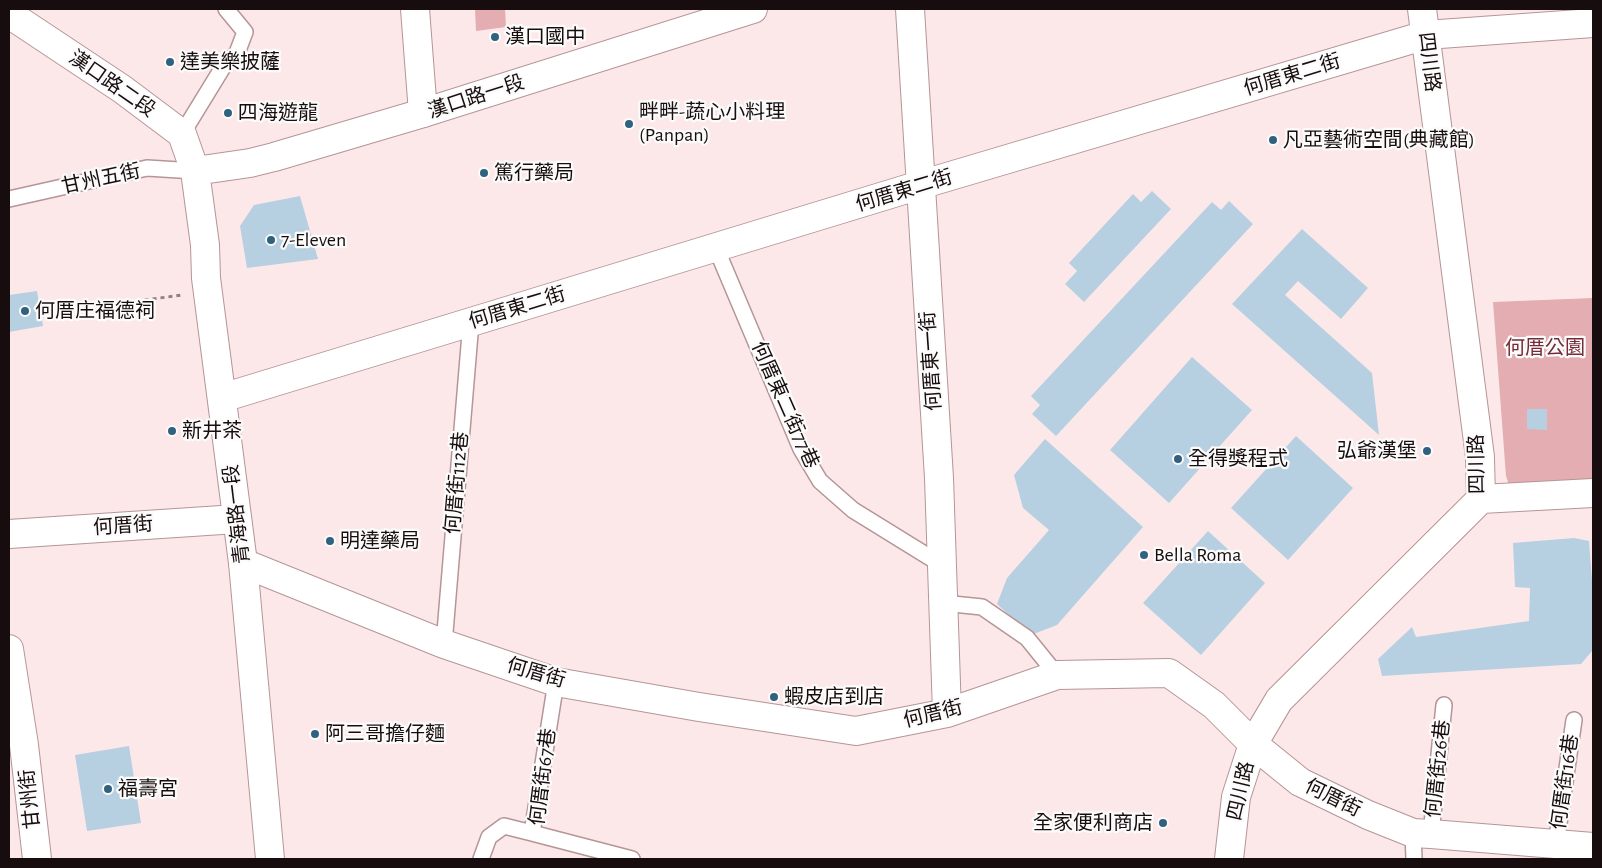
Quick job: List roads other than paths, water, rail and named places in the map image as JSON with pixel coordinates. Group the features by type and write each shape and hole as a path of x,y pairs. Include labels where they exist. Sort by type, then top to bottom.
{"street":[{"path":"416,9 423,113"},
{"name":"漢口路一段","path":"195,171 250,163 423,113 753,9"},
{"name":"何厝東一街","path":"910,9 939,478 947,713"},
{"name":"漢口路二段","path":"9,14 122,89 182,134"},
{"name":"何厝東二街","path":"222,398 920,186 1424,22 1593,23"},
{"name":"四川路","path":"1229,859 1236,797 1253,744 1279,700 1481,499 1480,457 1424,22"},
{"path":"182,134 195,171"},
{"name":"青海路一段","path":"195,171 205,244 208,291 243,563 270,859"},
{"path":"1481,499 1593,493"},
{"name":"何厝街","path":"9,534 237,519"},
{"name":"何厝街","path":"243,563 444,644 556,682 699,707 856,731 947,713 1057,675 1169,673 1214,705 1253,744 1300,782 1419,842 1556,844 1593,847"},
{"name":"甘州街","path":"9,649 16,746 37,859"}],"lane":[{"path":"182,134 223,67 237,53 244,32 226,9"},
{"name":"甘州五街","path":"9,199 147,168 195,171"},
{"name":"何厝東二街77巷","path":"716,248 801,449 820,481 853,510 942,565"},
{"name":"何厝街112巷","path":"444,644 471,322"},
{"path":"943,603 982,607 1027,638 1057,675"},
{"name":"何厝街67巷","path":"556,682 532,832 632,859"},
{"name":"何厝街26巷","path":"1419,842 1444,705"},
{"name":"何厝街16巷","path":"1556,844 1574,720"},
{"path":"481,859 489,837 504,826 532,832"}],"place":[{"name":"漢口國中","path":"495,37"},
{"name":"達美樂披薩","path":"170,62"},
{"name":"四海遊龍","path":"228,113"},
{"name":"畔畔-蔬心小料理 (Panpan)","path":"629,124"},
{"name":"凡亞藝術空間(典藏館)","path":"1273,140"},
{"name":"篤行藥局","path":"484,173"},
{"name":"7-Eleven","path":"271,240"},
{"name":"何厝庄福德祠","path":"25,311"},
{"name":"新井茶","path":"172,431"},
{"name":"弘爺漢堡","path":"1427,451"},
{"name":"全得獎程式","path":"1178,459"},
{"name":"明達藥局","path":"330,541"},
{"name":"Bella Roma","path":"1144,555"},
{"name":"蝦皮店到店","path":"774,697"},
{"name":"阿三哥擔仔麵","path":"315,734"},
{"name":"福壽宮","path":"108,789"},
{"name":"全家便利商店","path":"1163,823"}],"park label":[{"name":"何厝公園","path":"1545,348"}]}
